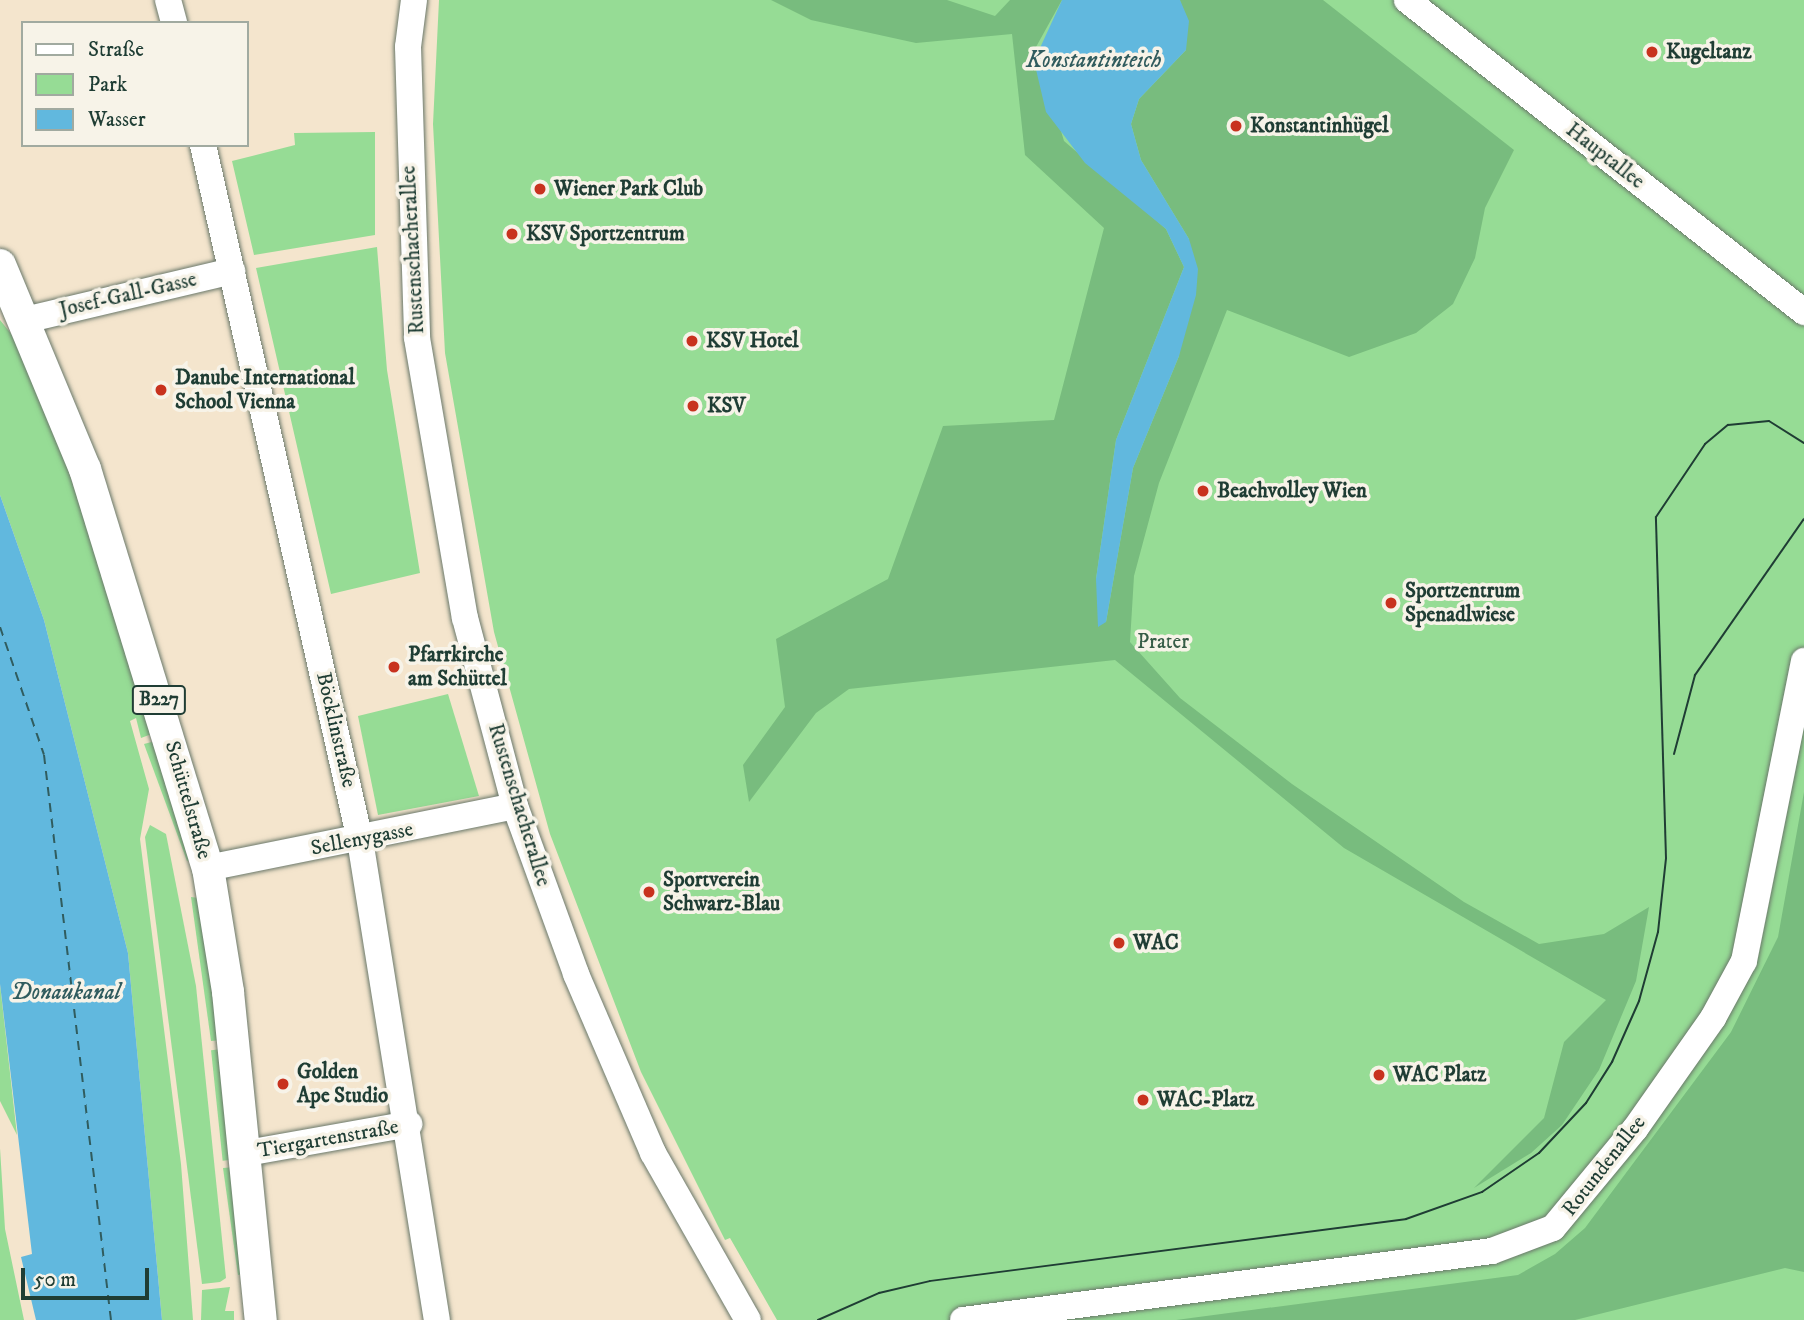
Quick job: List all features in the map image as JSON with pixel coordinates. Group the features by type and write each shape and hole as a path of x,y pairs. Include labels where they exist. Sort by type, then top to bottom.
{"main road":[{"name":"Schüttelstraße","path":"0,265 85,469 208,868 247,1153 261,1320"}],"street":[{"path":"168,0 173,21"},
{"name":"Rustenschacherallee","path":"414,0 408,47 417,338 465,618 515,806 639,1124 748,1320"},
{"name":"Hauptallee","path":"1406,0 1804,312"},
{"name":"Böcklinstraße","path":"203,147 360,840 409,1124 437,1320"},
{"name":"Josef-Gall-Gasse","path":"24,320 232,271"},
{"name":"Rotundenallee","path":"963,1320 1492,1251 1553,1228 1643,1118 1713,1018 1744,961 1804,661"},
{"name":"Sellenygasse","path":"208,868 360,840 515,806"},
{"name":"Tiergartenstraße","path":"247,1153 409,1124"}],"green space":[{"name":"Prater","path":"439,0 1804,0 1804,1320 777,1320 730,1238 725,1240 641,1072 550,834 494,632 445,353 433,124"},
{"path":"771,0 947,0 995,16 1010,0 1062,0 1036,47 1064,141 1166,229 1184,267 1116,440 1096,579 1106,622 1133,468 1179,356 1189,239 1141,160 1131,124 1139,99 1186,50 1180,0 1323,0 1514,150 1485,208 1475,258 1453,304 1416,333 1349,357 1227,310 1159,483 1134,576 1130,642 1180,698 1292,784 1464,902 1539,944 1604,934 1649,907 1636,981 1599,1070 1562,1125 1531,1153 1474,1188 1544,1118 1564,1042 1606,1000 1344,848 1115,660 849,689 816,713 749,802 743,765 785,707 776,639 888,579 943,426 1054,420 1104,228 1025,155 1012,34 916,43 811,20"},
{"path":"375,132 375,235 254,255 232,161 295,145 294,133"},
{"path":"377,247 387,370 420,573 331,594 256,268"},
{"path":"0,320 21,346 47,408 157,732 141,738 136,718 130,721 149,789 140,839 181,1164 193,1320 162,1320 128,953 44,620 0,495"},
{"path":"448,694 479,796 378,815 358,716"},
{"path":"159,740 193,858 187,861 144,744"},
{"path":"1804,792 1804,1272 1785,1268 1575,1320 1176,1320 1518,1275 1555,1254 1585,1228 1731,1032 1778,937"},
{"path":"150,825 166,834 196,986 226,1278 220,1282 202,1284 145,837"},
{"path":"191,897 199,898 223,1040 211,1041"},
{"path":"0,984 17,1135 0,1101"},
{"path":"223,1049 235,1159 223,1161 211,1050"},
{"path":"0,1148 5,1229 24,1320 0,1320"},
{"path":"235,1167 243,1274 238,1275 223,1168"},
{"path":"230,1287 225,1311 234,1311 234,1320 201,1320 202,1290"}],"water":[{"name":"Konstantinteich","path":"1062,0 1180,0 1189,21 1186,50 1139,99 1131,124 1141,160 1189,239 1198,269 1196,295 1179,356 1133,468 1106,622 1098,627 1096,579 1116,440 1184,267 1166,229 1085,163 1046,112 1034,61"},
{"name":"Donaukanal","path":"0,495 44,620 128,953 162,1320 36,1320 21,1257 32,1254 0,984"}],"ferry route":[{"path":"0,627 44,755 111,1320"}],"tram line":[{"path":"818,1320 879,1293 930,1281 1406,1219 1482,1192 1539,1153 1586,1103 1612,1062 1639,1001 1658,932 1666,858 1656,517 1705,444 1728,425 1769,421 1804,443"},
{"path":"1674,754 1695,675 1804,519"}],"place":[{"name":"Kugeltanz","path":"1652,52"},
{"name":"Konstantinhügel","path":"1236,126"},
{"name":"Wiener Park Club","path":"540,189"},
{"name":"KSV Sportzentrum","path":"512,234"},
{"name":"KSV Hotel","path":"692,341"},
{"name":"Danube International School Vienna","path":"161,390"},
{"name":"KSV","path":"693,406"},
{"name":"Beachvolley Wien","path":"1203,491"},
{"name":"Sportzentrum Spenadlwiese","path":"1391,603"},
{"name":"Pfarrkirche am Schüttel","path":"394,667"},
{"name":"Sportverein Schwarz-Blau","path":"649,892"},
{"name":"WAC","path":"1119,943"},
{"name":"WAC Platz","path":"1379,1075"},
{"name":"Golden Ape Studio","path":"283,1084"},
{"name":"WAC-Platz","path":"1143,1100"}]}
